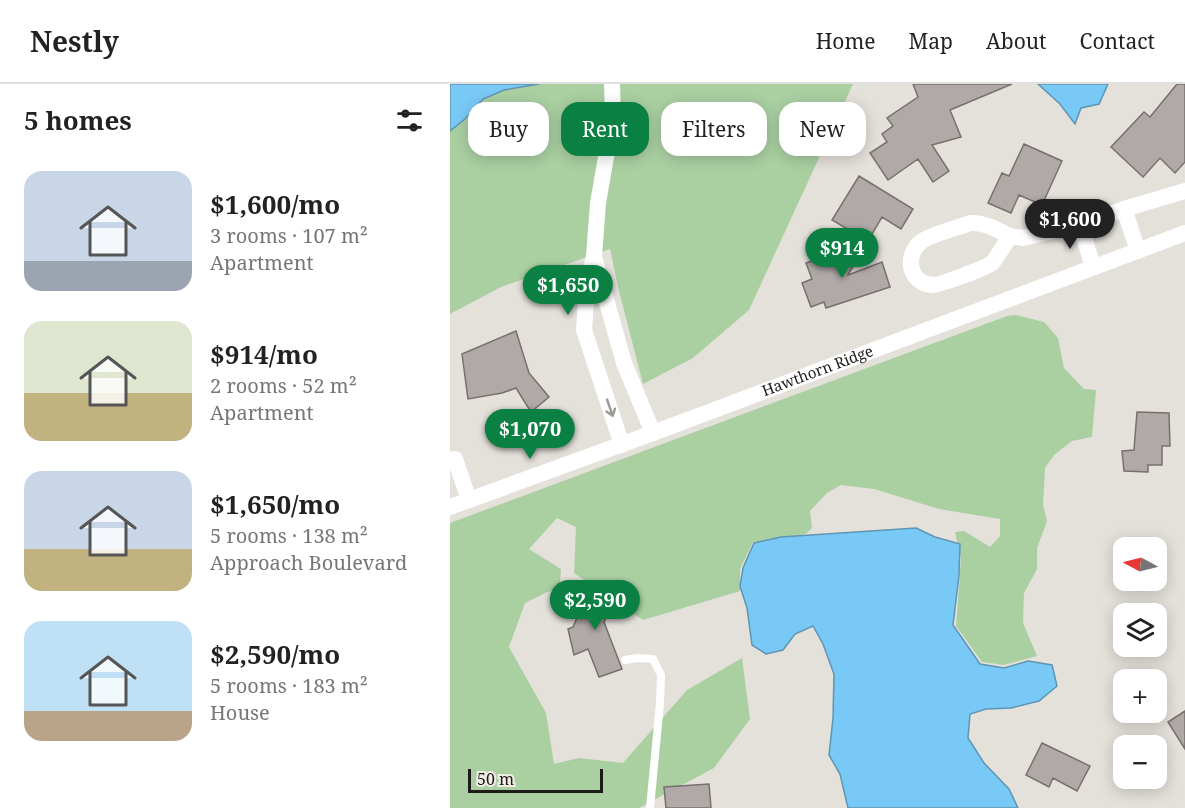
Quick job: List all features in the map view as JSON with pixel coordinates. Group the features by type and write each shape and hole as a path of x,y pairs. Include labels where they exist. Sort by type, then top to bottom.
{"street":[{"path":"612,84 613,117 598,203 594,256 587,288 584,330 622,445"},
{"path":"1010,236 990,265 935,286 917,280 911,269 912,254 924,239 970,223 976,222 991,226 1010,236 1023,238 1080,224 1185,191"},
{"path":"1124,209 1138,251"},
{"path":"1080,224 1094,267"},
{"name":"Hawthorn Ridge","path":"450,507 622,445 1185,233"},
{"path":"594,256 624,363 653,433"},
{"path":"450,460 455,459 469,500"}],"lane":[{"path":"625,660 653,659 661,675 650,808"}],"green space":[{"path":"450,84 853,84 845,102 779,102 779,156 820,156 749,310 693,358 643,384 610,249 501,287 450,314"},
{"path":"1016,315 1044,322 1058,338 1064,368 1084,389 1096,390 1092,437 1072,441 1054,455 1045,468 1043,505 1047,521 1037,548 1037,569 1024,593 1023,623 1037,656 1004,665 982,662 956,626 961,558 955,532 964,531 990,547 1000,536 1000,519 939,509 874,489 841,485 827,493 810,511 812,528 806,534 753,542 740,569 740,591 643,620 574,573 576,527 557,518 529,549 561,569 560,586 525,603 509,647 546,713 554,764 579,758 623,763 687,690 742,658 750,719 714,768 639,808 450,808 450,523 1007,316"}],"water":[{"path":"450,84 539,84 504,90 480,102 468,102 468,116 450,131"},
{"path":"1038,84 1108,84 1099,104 1081,108 1075,124 1060,104"},
{"path":"916,528 935,537 960,544 953,625 980,664 1004,668 1028,661 1052,665 1057,686 1039,701 1011,708 986,709 970,714 968,738 984,763 1009,789 1018,808 848,808 840,774 829,755 834,674 823,644 813,626 795,634 783,650 766,654 752,645 747,608 740,586 743,568 754,543 781,537"}],"building":[{"path":"913,84 1012,84 950,110 961,137 932,145 949,171 933,182 918,159 888,180 870,153 887,142 882,134 893,126 887,118 918,97"},
{"path":"1177,84 1185,84 1185,162 1175,173 1160,158 1143,177 1111,147 1144,112 1150,117"},
{"path":"1024,144 1062,161 1042,205 1019,195 1011,213 988,203 1002,173 1009,176"},
{"path":"859,176 913,209 901,229 882,217 868,241 832,220"},
{"path":"867,242 848,275 882,262 890,287 826,308 824,302 811,307 802,283 812,279 806,263"},
{"path":"516,331 529,373 549,397 531,412 516,388 468,399 462,354"},
{"path":"1137,412 1169,413 1170,446 1162,446 1162,465 1148,465 1148,472 1124,471 1122,451 1134,450"},
{"path":"582,583 615,601 604,622 622,669 599,677 588,649 574,655 568,629 573,627 584,602 575,598"},
{"path":"1185,711 1185,749 1168,722"},
{"path":"1042,743 1090,766 1077,791 1053,778 1049,787 1026,775"},
{"path":"709,784 711,808 666,808 664,787"}]}
